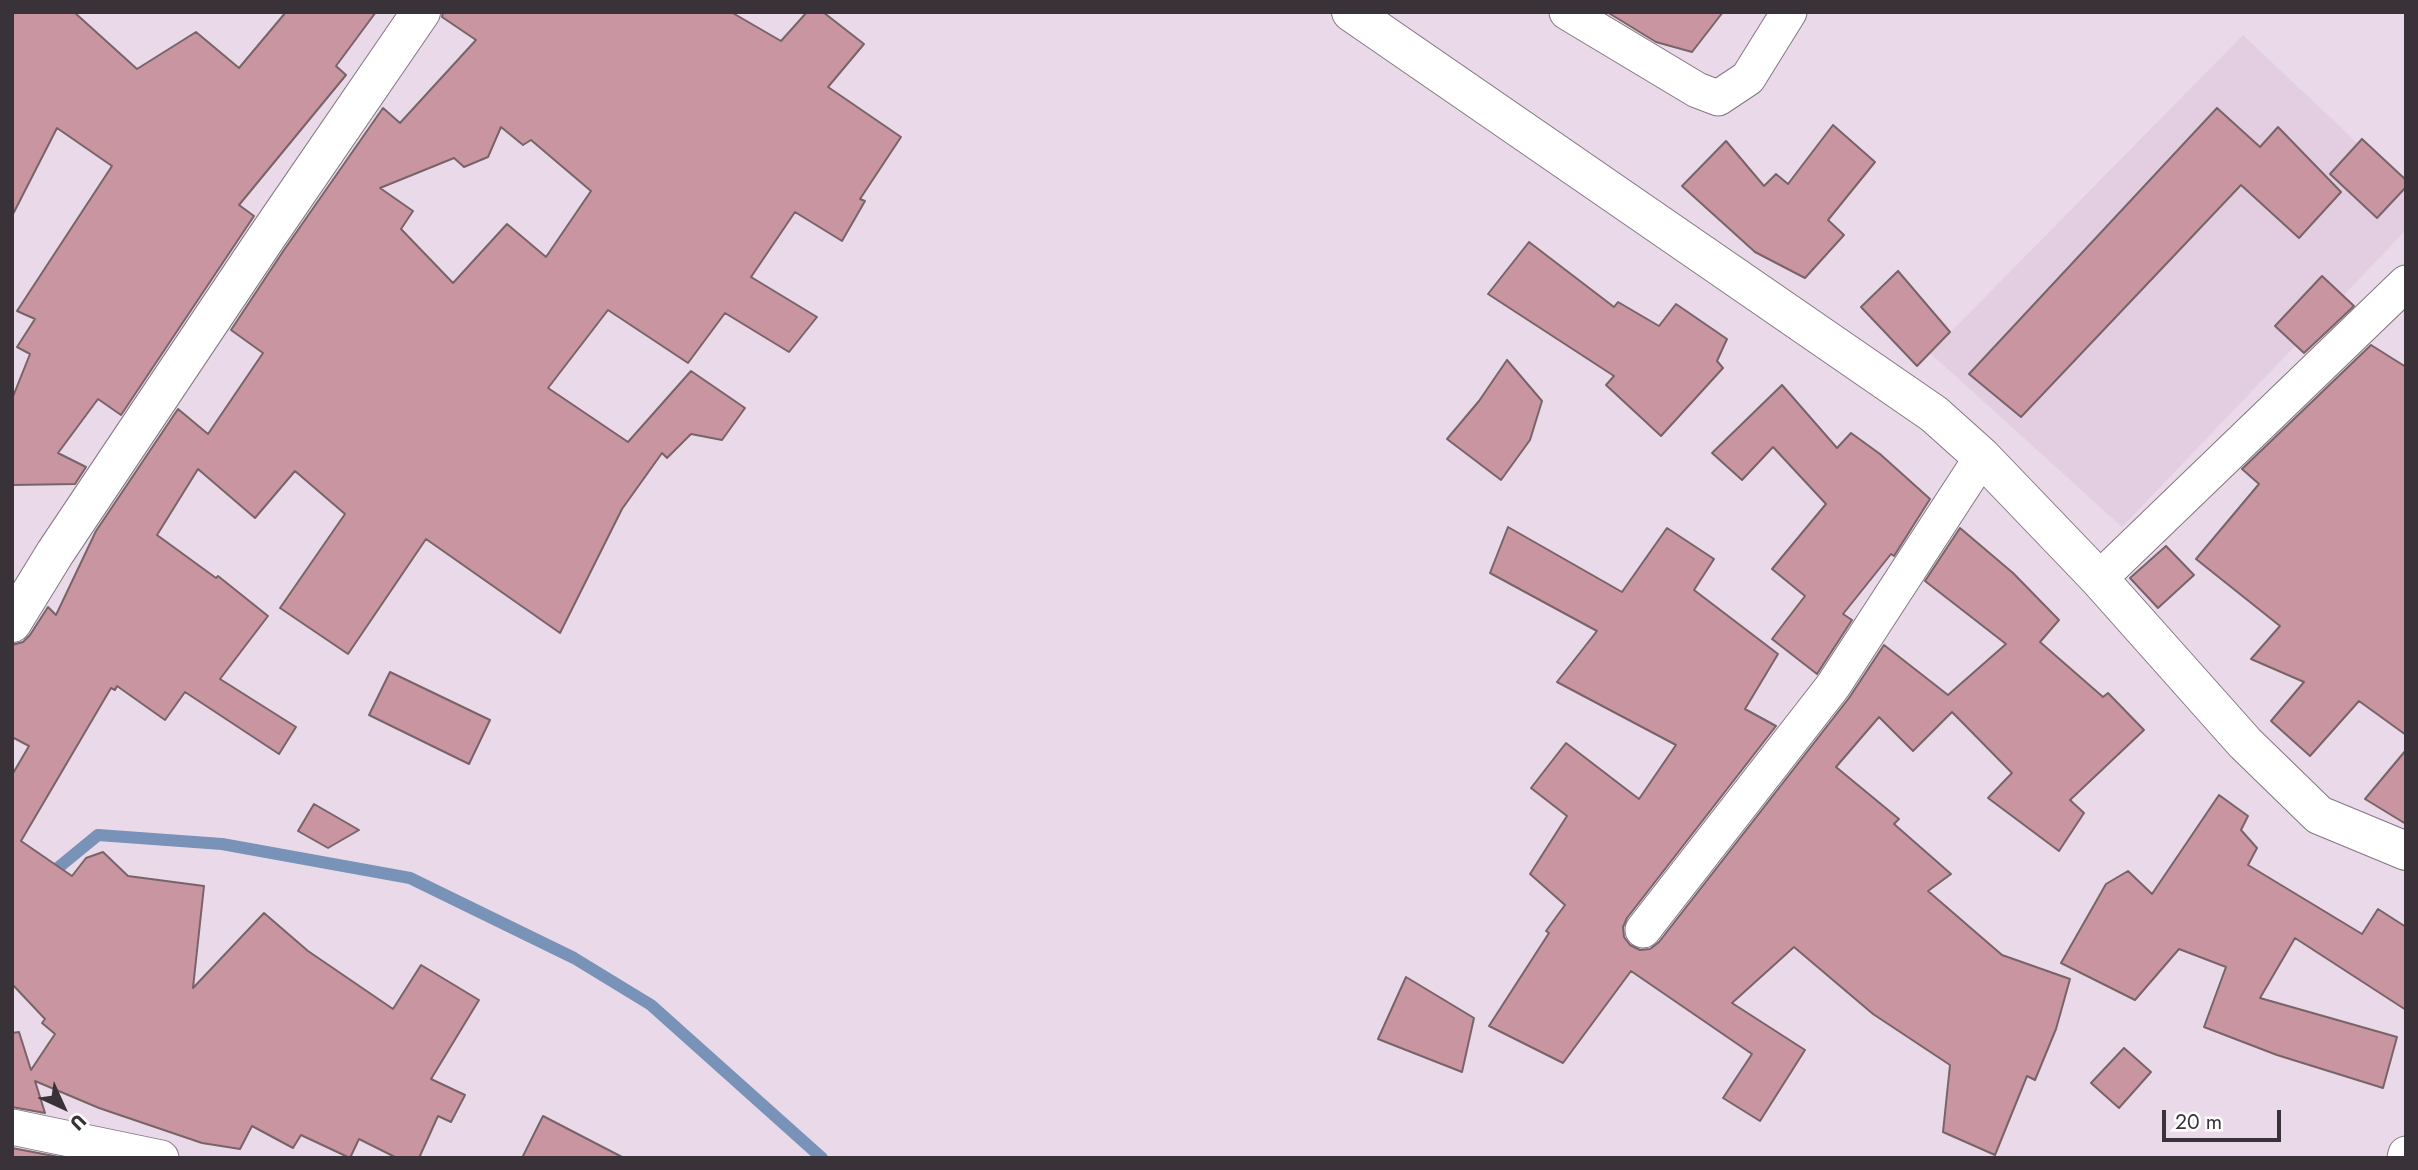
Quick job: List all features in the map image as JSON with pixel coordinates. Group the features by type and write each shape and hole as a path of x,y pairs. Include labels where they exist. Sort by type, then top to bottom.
{"street":[{"path":"12,622 55,553 266,238 421,12"},
{"path":"1352,12 1934,414 1982,457 2099,579 2245,743 2319,815 2406,851"},
{"path":"1570,13 1697,90 1718,98 1748,78 1789,12"},
{"path":"2099,579 2406,283"},
{"path":"1643,930 1833,686 1982,457"},
{"path":"12,1127 161,1158"}],"shaded area":[{"path":"2243,35 2406,189 2406,230 2122,527 1930,353"}],"building":[{"path":"12,12 74,12 137,69 196,32 239,68 286,12 376,12 336,66 346,75 239,205 254,216 121,415 98,399 58,453 86,467 75,484 12,485 12,399 30,354 17,347 35,319 17,311 112,166 57,128 12,216"},
{"path":"443,12 731,12 781,41 807,12 823,12 864,44 828,87 901,137 860,199 865,201 842,241 795,212 751,277 817,317 789,352 725,313 688,363 608,310 548,388 628,442 691,371 745,408 722,440 691,434 667,458 662,453 622,509 560,633 426,539 348,654 280,608 345,514 295,471 255,518 198,469 157,535 216,578 218,576 268,616 220,679 296,727 279,754 185,692 165,720 117,686 115,690 111,688 21,841 72,876 86,858 103,852 128,876 204,886 193,988 264,913 308,951 393,1009 421,965 479,1000 431,1079 465,1095 451,1122 438,1116 419,1158 397,1158 359,1139 350,1158 301,1135 293,1148 252,1126 240,1149 202,1143 99,1108 35,1081 45,1113 12,1107 12,1033 19,1032 31,1070 55,1034 42,1023 45,1019 12,984 12,775 29,746 12,737 12,645 23,642 30,635 48,607 56,615 96,531 178,409 208,434 263,353 231,330 284,250 383,108 400,123 476,40 442,17","holes":["501,127 523,145 531,140 591,191 546,257 507,224 453,283 401,229 413,211 380,188 454,158 464,167 488,157"]},
{"path":"1607,12 1723,12 1692,52 1656,42"},
{"path":"2217,108 2260,147 2278,127 2341,192 2299,238 2241,185 2021,417 1969,374"},
{"path":"1833,125 1875,162 1828,220 1844,235 1805,278 1755,252 1682,186 1726,141 1764,186 1776,174 1788,184"},
{"path":"2362,139 2406,180 2406,187 2377,218 2330,174"},
{"path":"1529,242 1614,307 1618,302 1659,326 1676,304 1727,339 1717,361 1723,368 1661,436 1606,385 1614,376 1488,294"},
{"path":"1898,271 1950,332 1917,366 1861,307"},
{"path":"2322,276 2354,306 2304,353 2275,326"},
{"path":"2371,345 2406,367 2406,735 2359,701 2310,756 2271,721 2304,682 2251,659 2280,626 2196,559 2259,484 2242,469"},
{"path":"1507,360 1542,401 1530,440 1501,480 1447,439 1479,401"},
{"path":"1782,385 1837,448 1851,433 1880,454 1930,499 1894,556 1891,554 1843,614 1852,620 1817,674 1772,639 1805,596 1772,569 1826,504 1773,447 1742,480 1712,453"},
{"path":"1508,527 1622,592 1667,528 1714,559 1694,590 1778,654 1745,709 1776,726 1627,918 1623,927 1624,937 1630,945 1640,950 1650,949 1659,942 1849,698 1884,645 1948,695 2006,644 1925,581 1960,528 2013,573 2059,620 2040,642 2103,697 2108,693 2144,730 2070,800 2084,813 2059,851 1988,798 2012,773 1952,712 1913,751 1879,717 1836,767 1899,819 1894,824 1951,874 1928,891 2002,955 2070,979 2056,1029 2035,1080 2027,1076 1995,1155 1943,1132 1950,1065 1873,1014 1794,947 1732,1003 1805,1050 1760,1121 1723,1098 1752,1054 1631,971 1563,1063 1489,1026 1549,933 1546,931 1565,905 1530,874 1567,816 1531,788 1566,743 1639,799 1676,745 1557,682 1597,631 1490,573"},
{"path":"2166,546 2194,575 2158,608 2130,578"},
{"path":"390,672 490,720 469,764 369,715"},
{"path":"2406,750 2406,824 2365,799"},
{"path":"2219,795 2248,816 2241,830 2257,848 2248,865 2362,934 2378,909 2406,927 2406,1010 2295,938 2260,998 2397,1037 2383,1088 2277,1055 2204,1027 2226,967 2179,949 2135,1000 2061,963 2106,884 2128,871 2152,894"},
{"path":"314,804 359,830 328,848 298,831"},
{"path":"1406,977 1474,1018 1462,1072 1378,1039"},
{"path":"2124,1048 2151,1072 2119,1108 2091,1083"},
{"path":"543,1116 624,1158 522,1158"},
{"path":"12,1148 59,1157 60,1158 12,1158"}],"waterway":[{"path":"48,876 98,835 222,844 410,878 574,958 651,1005 822,1158"}]}
